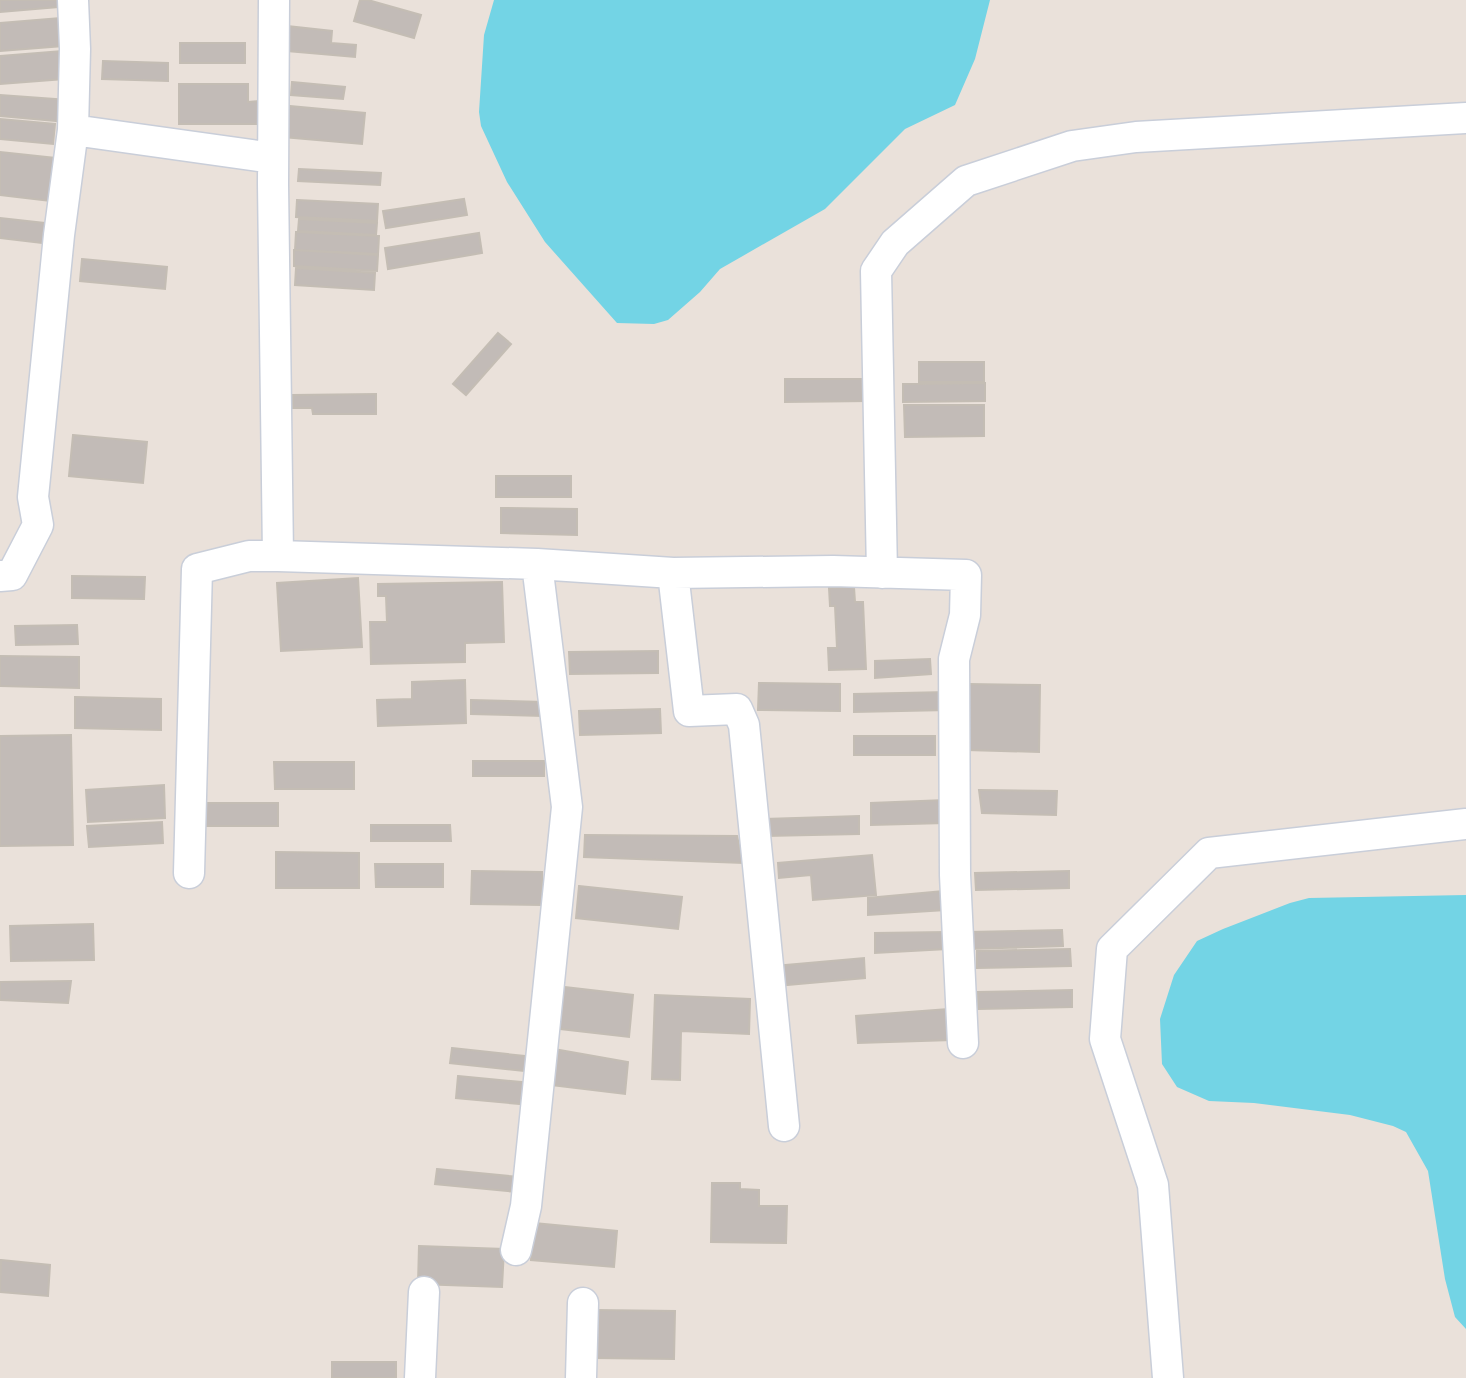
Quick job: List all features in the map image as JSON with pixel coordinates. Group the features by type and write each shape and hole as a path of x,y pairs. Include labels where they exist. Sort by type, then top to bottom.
{"street":[{"path":"0,576 12,575 38,524 33,497 37,450 59,235 73,130 73,0"},
{"path":"274,0 273,158 278,556"},
{"path":"882,573 876,271 895,243 966,181 1073,146 1136,138 1466,118"},
{"path":"73,130 273,158"},
{"path":"189,873 197,569 249,556 278,556 537,564 673,573 833,571 966,575 965,615 954,659 955,875 963,1043"},
{"path":"516,1250 526,1206 567,807 537,564"},
{"path":"673,573 689,711 737,709 744,725 784,1126"},
{"path":"1168,1378 1153,1185 1105,1039 1112,949 1209,853 1466,824"},
{"path":"420,1378 424,1292"},
{"path":"581,1378 583,1303"}],"water":[{"path":"494,0 990,0 975,59 955,105 905,129 825,209 720,269 700,292 668,320 654,324 617,323 545,242 507,182 481,126 479,112 484,35"},
{"path":"1466,895 1466,1329 1455,1317 1445,1279 1428,1171 1406,1132 1350,1115 1254,1103 1209,1101 1177,1087 1162,1064 1160,1019 1174,975 1197,941 1223,929 1309,898"}],"building":[{"path":"0,0 58,0 58,7 0,12"},
{"path":"360,0 421,15 414,38 354,21"},
{"path":"60,18 63,46 0,51 0,23"},
{"path":"278,25 332,31 331,43 356,45 355,57 276,50"},
{"path":"180,43 245,43 245,63 180,63"},
{"path":"62,51 64,79 0,84 0,56"},
{"path":"103,61 168,63 168,81 102,79"},
{"path":"292,82 345,87 343,99 291,95"},
{"path":"179,84 248,84 248,102 258,101 258,124 179,124"},
{"path":"0,95 68,100 66,122 0,116"},
{"path":"279,105 365,113 362,144 283,137"},
{"path":"0,119 55,124 53,144 0,139"},
{"path":"0,152 55,158 50,201 0,195"},
{"path":"299,169 381,173 380,185 298,181"},
{"path":"464,199 467,215 386,228 383,211"},
{"path":"297,200 378,204 377,221 296,217"},
{"path":"0,218 53,224 50,244 0,238"},
{"path":"299,219 377,223 376,235 298,231"},
{"path":"296,232 379,236 378,254 295,250"},
{"path":"479,233 482,253 388,269 385,248"},
{"path":"294,250 378,255 377,271 294,266"},
{"path":"82,259 167,267 165,289 80,281"},
{"path":"296,268 375,273 374,290 295,285"},
{"path":"498,333 511,344 466,395 453,384"},
{"path":"919,362 984,362 984,382 919,382"},
{"path":"785,379 869,379 869,401 785,402"},
{"path":"985,383 985,401 903,402 903,384"},
{"path":"376,394 376,414 313,414 312,408 293,408 293,395"},
{"path":"904,405 984,405 984,436 905,437"},
{"path":"73,435 147,442 143,483 69,476"},
{"path":"496,476 571,476 571,497 496,497"},
{"path":"501,508 577,509 577,535 501,533"},
{"path":"72,576 145,577 144,599 72,598"},
{"path":"358,578 362,647 281,651 277,583"},
{"path":"502,582 504,642 465,643 465,662 371,664 370,622 387,622 386,596 378,596 378,584"},
{"path":"854,587 855,602 863,602 866,669 829,670 828,648 837,648 835,606 830,606 829,588"},
{"path":"77,625 78,644 16,645 15,626"},
{"path":"658,651 658,673 570,674 569,652"},
{"path":"0,656 79,657 79,688 0,686"},
{"path":"930,659 931,674 875,678 875,661"},
{"path":"465,680 466,723 378,726 377,700 412,699 412,682"},
{"path":"759,683 840,684 840,711 758,710"},
{"path":"968,684 1040,685 1039,752 967,750"},
{"path":"948,692 948,710 854,712 854,694"},
{"path":"75,697 161,699 161,730 75,728"},
{"path":"471,700 544,702 543,716 471,714"},
{"path":"660,709 661,733 580,735 579,711"},
{"path":"71,735 73,845 0,846 0,736"},
{"path":"854,736 935,736 935,755 854,755"},
{"path":"473,761 544,761 544,776 473,776"},
{"path":"274,762 354,762 354,789 275,789"},
{"path":"164,785 165,818 88,822 86,790"},
{"path":"979,790 1057,791 1056,815 982,813"},
{"path":"945,800 945,823 871,825 871,803"},
{"path":"199,803 278,803 278,826 199,826"},
{"path":"859,816 859,834 766,836 765,819"},
{"path":"162,822 163,843 89,847 87,826"},
{"path":"371,825 450,825 451,841 371,841"},
{"path":"585,835 737,836 743,863 584,857"},
{"path":"276,852 359,853 359,888 276,888"},
{"path":"872,855 876,895 813,900 811,875 779,878 778,863"},
{"path":"375,864 443,864 443,887 376,887"},
{"path":"472,871 542,872 542,905 471,904"},
{"path":"1069,871 1069,888 976,890 975,873"},
{"path":"579,886 682,897 678,929 576,918"},
{"path":"943,891 945,910 868,915 868,898"},
{"path":"93,924 94,960 11,961 10,926"},
{"path":"1062,930 1063,946 969,949 969,932"},
{"path":"947,932 947,949 875,953 875,933"},
{"path":"1070,949 1071,966 977,968 977,951"},
{"path":"864,958 865,978 777,986 775,966"},
{"path":"71,981 68,1003 0,1000 0,982"},
{"path":"556,986 633,995 629,1037 552,1028"},
{"path":"1072,990 1072,1007 978,1009 978,992"},
{"path":"655,995 750,999 749,1034 681,1031 680,1080 652,1079"},
{"path":"948,1009 952,1040 858,1043 856,1016"},
{"path":"452,1048 534,1057 533,1072 450,1063"},
{"path":"554,1049 628,1062 625,1094 550,1085"},
{"path":"458,1076 532,1083 530,1105 456,1098"},
{"path":"437,1169 519,1177 517,1192 435,1184"},
{"path":"712,1183 740,1183 740,1189 759,1190 759,1206 787,1206 786,1243 711,1242"},
{"path":"534,1223 617,1231 614,1267 531,1260"},
{"path":"419,1246 504,1249 502,1287 418,1284"},
{"path":"1,1260 50,1265 48,1296 0,1292"},
{"path":"596,1310 675,1311 674,1359 594,1358"},
{"path":"332,1362 396,1362 396,1378 332,1378"}]}
